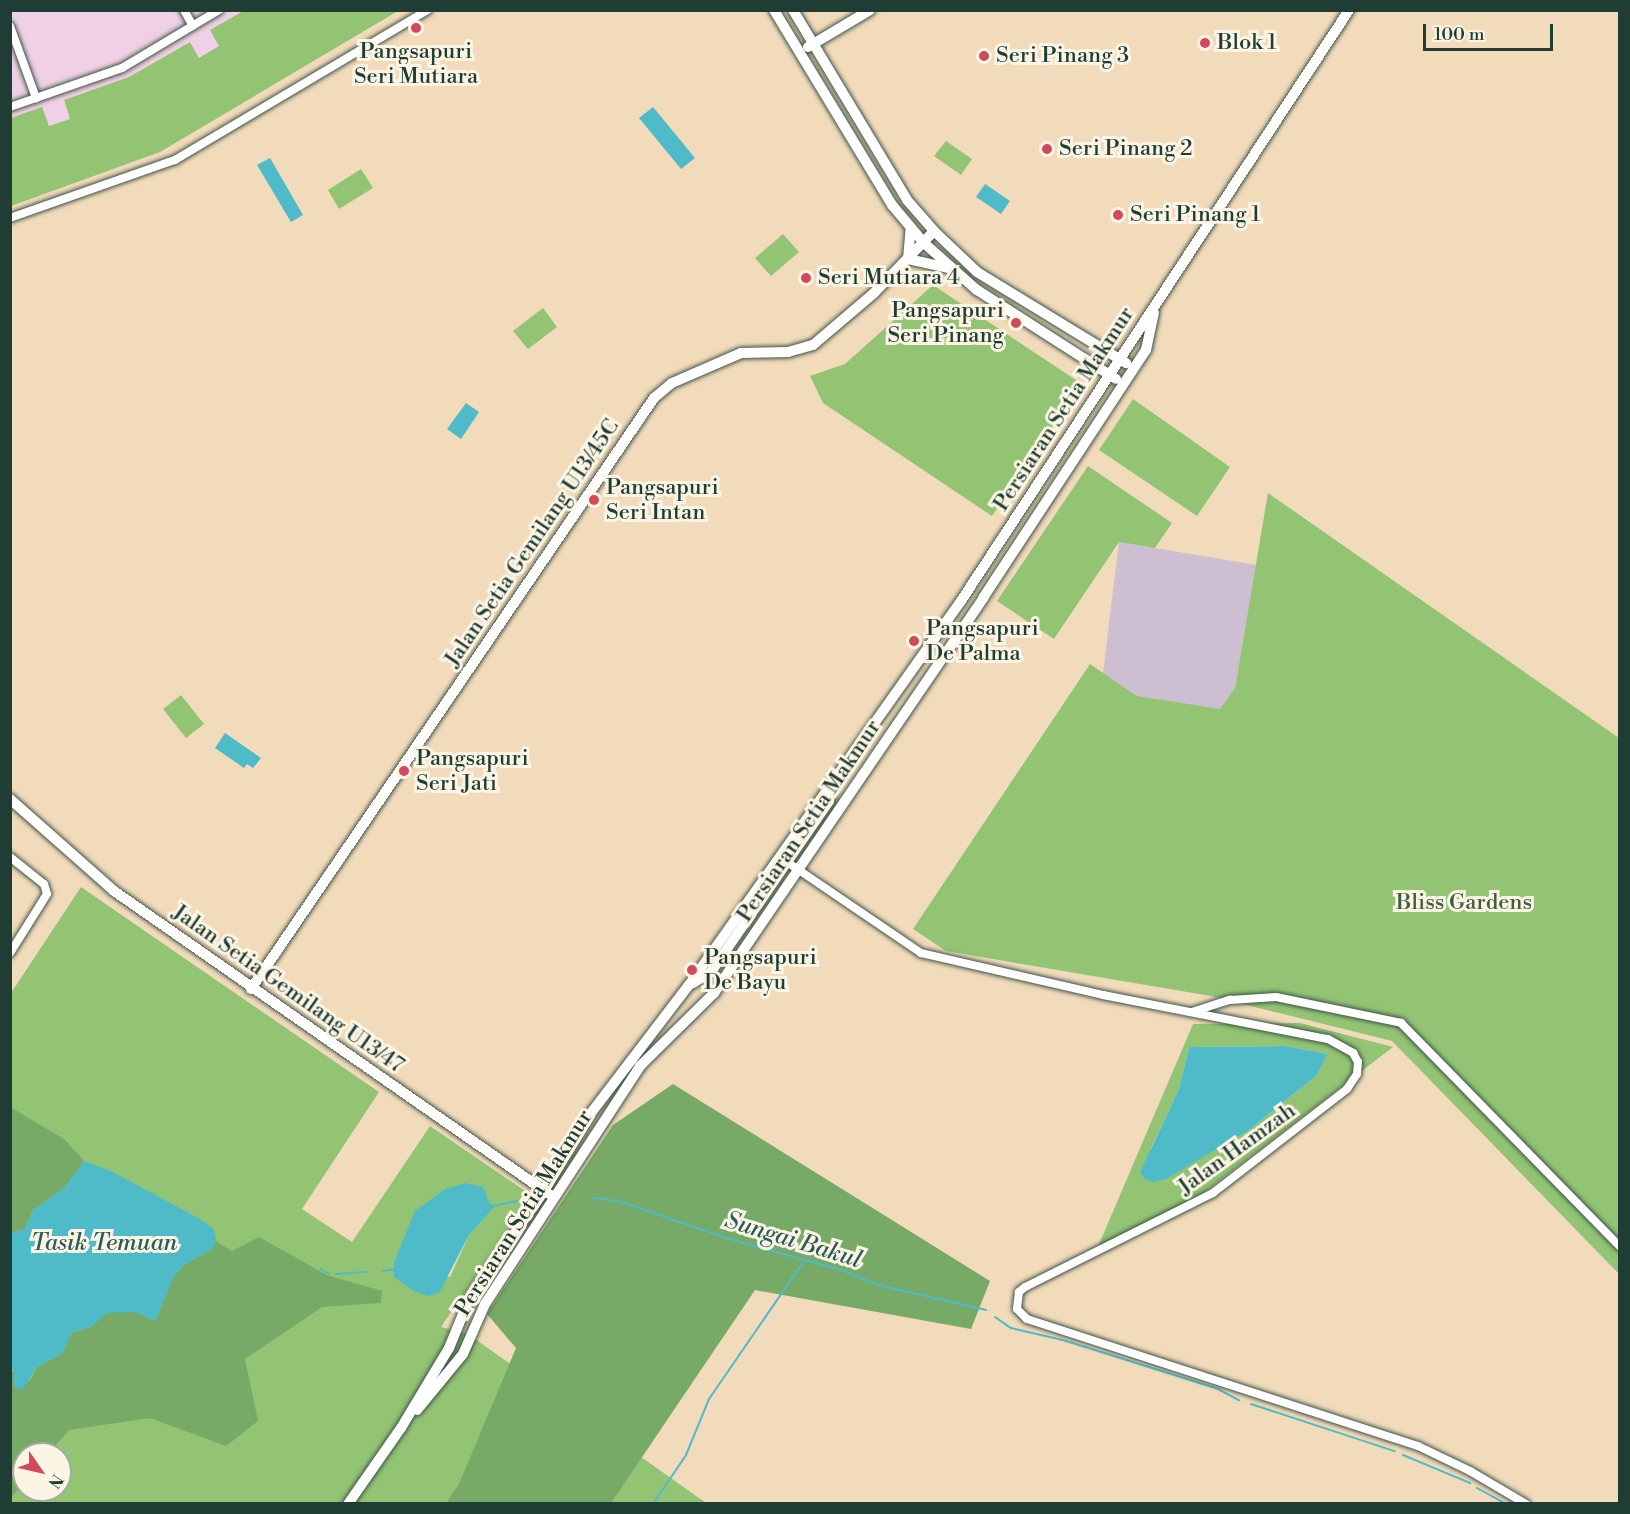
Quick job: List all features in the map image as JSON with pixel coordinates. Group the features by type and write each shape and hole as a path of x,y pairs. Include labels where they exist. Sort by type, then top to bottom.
{"street":[{"path":"184,10 193,26"},
{"path":"10,107 122,68 219,10"},
{"path":"10,218 175,160 428,10"},
{"path":"774,10 875,180 924,243 977,290 1124,384"},
{"path":"794,10 907,200 934,231 977,272 1134,368"},
{"path":"800,52 870,10"},
{"name":"Persiaran Setia Makmur","path":"348,1503 401,1428 449,1348 470,1297 544,1191 591,1113 689,985 961,601 1349,10"},
{"path":"10,27 36,98"},
{"path":"911,227 908,259 950,268"},
{"name":"Jalan Setia Gemilang U13/45C","path":"251,989 654,398 672,383 741,354 788,352 813,345 830,334 934,231"},
{"name":"Persiaran Setia Makmur","path":"401,1428 453,1370 485,1304 640,1066 714,993 800,871 1146,350 1155,303"},
{"path":"689,985 711,972 829,801 834,778"},
{"name":"Jalan Setia Gemilang U13/47","path":"10,799 114,891 251,989 554,1197"},
{"path":"10,857 44,884 47,894 10,953"},
{"name":"Jalan Hamzah","path":"787,862 921,952 1191,1012 1328,1039 1353,1053 1358,1062 1357,1074 1331,1102 1213,1193 1025,1287 1019,1292 1017,1309 1027,1319 1418,1446 1470,1471 1526,1503"},
{"path":"1191,1012 1230,1000 1276,997 1401,1023 1620,1247"}],"shaded area":[{"path":"10,11 245,11 211,30 219,46 199,58 189,42 129,77 64,100 70,119 49,126 42,108 11,118"},
{"path":"1119,542 1256,565 1235,688 1220,710 1137,696 1103,673"}],"green space":[{"path":"245,10 398,11 160,152 11,206 11,118 42,107 49,126 70,119 64,100 129,77 190,42 199,58 219,46 210,30"},
{"path":"946,141 972,159 961,175 934,156"},
{"path":"361,169 373,188 339,209 328,190"},
{"path":"783,234 799,252 771,276 755,258"},
{"path":"933,285 1082,384 992,516 823,403 810,376 845,364"},
{"path":"543,308 557,327 528,349 513,331"},
{"path":"1133,399 1230,467 1197,516 1099,450"},
{"path":"1088,466 1172,523 1155,548 1119,542 1054,639 997,601"},
{"name":"Bliss Gardens","path":"1268,493 1619,738 1619,1274 1392,1041 1211,996 946,951 913,929 1090,664 1137,696 1220,709 1235,688"},
{"path":"181,695 204,724 186,738 163,709"},
{"path":"81,887 379,1092 302,1209 352,1242 430,1126 531,1195 441,1327 468,1334 706,1503 11,1504 11,993","holes":["489,1202 494,1206 469,1235 450,1277 394,1262 403,1246"]},
{"path":"1300,1023 1393,1047 1195,1199 1097,1249 1193,1024","holes":["1285,1046 1328,1054 1316,1076 1249,1130 1224,1142 1150,1150 1179,1089 1189,1047"]},
{"path":"673,1084 990,1281 971,1329 755,1290 611,1503 446,1503 459,1484 516,1348 487,1314 613,1125"},
{"path":"10,1107 64,1139 84,1161 64,1188 33,1210 25,1229 11,1233"},
{"path":"259,1237 327,1275 382,1291 381,1303 322,1307 245,1359 258,1421 226,1446 150,1418 69,1430 58,1442 12,1442 11,1498 11,1371 30,1381 37,1367 62,1354 72,1332 91,1327 107,1312 135,1312 155,1321 174,1276 185,1264 211,1250 216,1241 232,1251"}],"water":[{"path":"653,107 695,158 681,169 639,118"},
{"path":"270,158 303,215 291,222 257,165"},
{"path":"985,184 1010,201 1001,214 976,197"},
{"path":"466,403 479,412 461,439 447,429"},
{"path":"225,733 261,758 253,768 247,764 244,768 215,748"},
{"path":"1285,1046 1328,1054 1316,1076 1249,1130 1166,1179 1153,1182 1145,1179 1140,1172 1179,1089 1189,1047"},
{"name":"Tasik Temuan","path":"84,1161 111,1171 200,1219 214,1229 216,1241 211,1250 185,1264 174,1276 155,1321 135,1312 107,1313 91,1327 72,1332 62,1354 37,1367 22,1390 14,1387 14,1370 11,1371 11,1233 25,1229 33,1210 64,1188"},
{"path":"466,1183 483,1187 489,1202 495,1206 469,1235 439,1293 427,1296 412,1290 394,1277 394,1262 415,1211 445,1189"}],"waterway":[{"name":"Sungai Bakul","path":"593,1198 618,1201 729,1239 844,1271 878,1285 986,1310"},
{"name":"Sungai Bakul","path":"493,1206 517,1201"},
{"path":"653,1504 686,1455 709,1399 803,1262"},
{"name":"Sungai Bakul","path":"321,1269 329,1274"},
{"name":"Sungai Bakul","path":"383,1271 396,1269"},
{"name":"Sungai Bakul","path":"336,1274 367,1272"},
{"name":"Sungai Bakul","path":"995,1317 1011,1328 1063,1340 1218,1389 1239,1400"},
{"name":"Sungai Bakul","path":"1251,1404 1394,1451"},
{"name":"Sungai Bakul","path":"1403,1455 1470,1483"},
{"name":"Sungai Bakul","path":"1477,1488 1506,1504"}],"place":[{"name":"Pangsapuri Seri Mutiara","path":"416,28"},
{"name":"Blok 1","path":"1205,43"},
{"name":"Seri Pinang 3","path":"984,56"},
{"name":"Seri Pinang 2","path":"1047,149"},
{"name":"Seri Pinang 1","path":"1118,215"},
{"name":"Seri Mutiara 4","path":"806,278"},
{"name":"Pangsapuri Seri Pinang","path":"1016,323"},
{"name":"Pangsapuri Seri Intan","path":"594,500"},
{"name":"Pangsapuri De Palma","path":"914,641"},
{"name":"Pangsapuri Seri Jati","path":"404,771"},
{"name":"Pangsapuri De Bayu","path":"692,970"}]}
